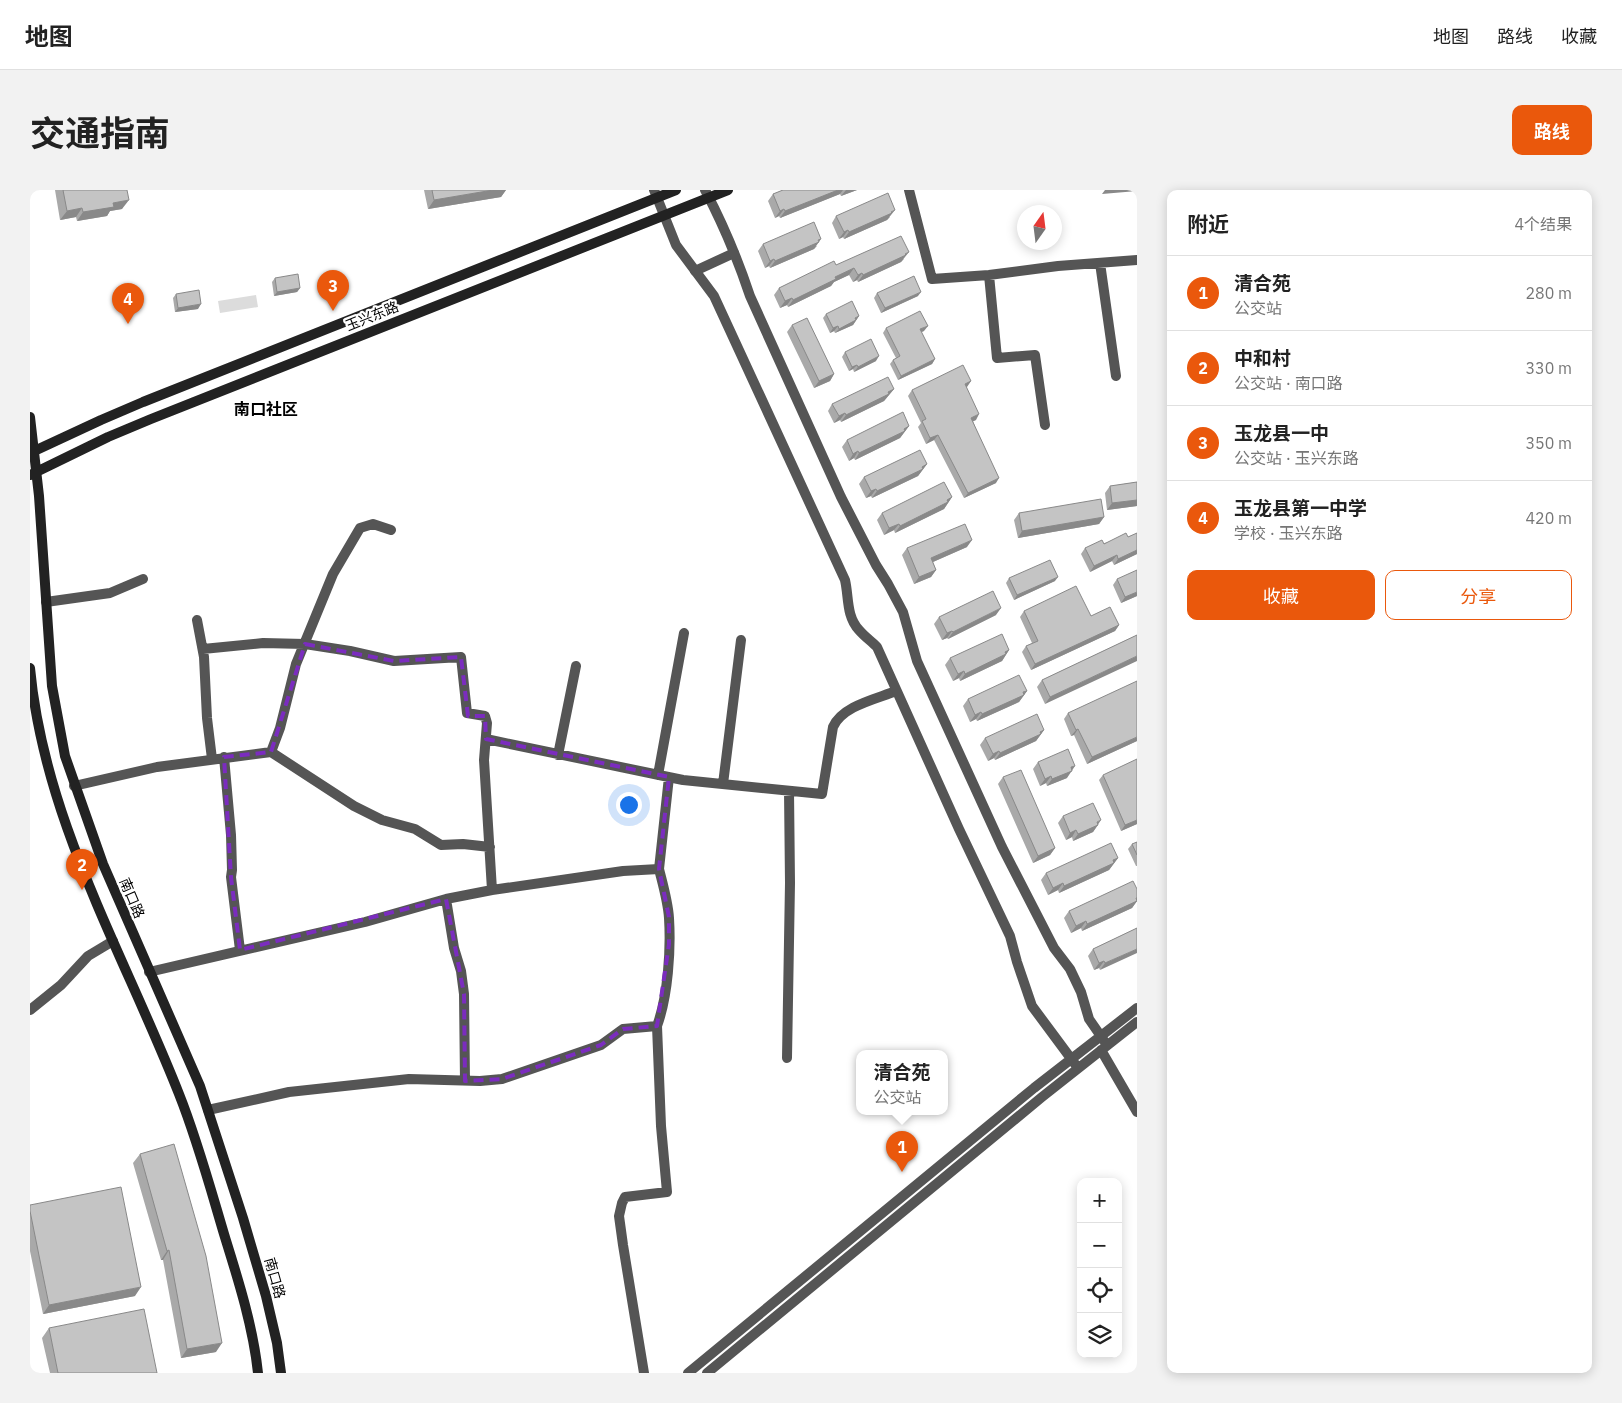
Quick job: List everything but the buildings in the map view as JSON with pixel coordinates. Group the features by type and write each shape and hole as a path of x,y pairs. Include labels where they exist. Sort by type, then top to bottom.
{"main road":[{"name":"玉兴东路","path":"32,452 144,402 656,194 676,190"},
{"name":"玉兴东路","path":"33,473 108,437 151,419 664,215 707,194 728,190"},
{"name":"南口路","path":"30,417 50,670 55,708 65,756 103,864 200,1086 240,1208 266,1296 281,1373"},
{"path":"30,668 40,735 54,787 84,871 180,1094 248,1316 258,1373"}],"street":[{"path":"909,190 932,279 1137,260"},
{"path":"656,194 676,245 714,296 845,580 848,590 848,607 853,621 861,632 877,647 959,829 1010,936 1032,1006 1078,1068"},
{"path":"707,194 734,253 750,296 841,497 903,612 917,661 1002,846 1054,948 1073,975 1081,992 1089,1019 1101,1036 1104,1048 1137,1112"},
{"path":"695,272 734,253"},
{"path":"1100,262 1116,376"},
{"path":"989,275 997,358 1035,355 1045,425"},
{"path":"271,752 280,728 296,664 333,574 360,528 373,524 391,530"},
{"path":"46,602 110,593 143,579"},
{"path":"197,620 203,649 212,759"},
{"path":"658,775 684,633"},
{"path":"722,784 741,640"},
{"path":"203,649 262,643 305,644 350,651 394,661 461,657 467,713 485,716 487,723 484,760 492,890"},
{"path":"558,755 576,666"},
{"path":"486,739 669,777 822,794 833,728 838,718 847,710 896,691"},
{"path":"74,786 158,766 271,752 354,806 382,820 415,829 441,845 463,844 490,847"},
{"path":"224,757 231,844 231,877 240,950"},
{"path":"644,1373 623,1245 620,1209 625,1197 667,1192 657,1026 662,1006 669,944 669,916 659,868 669,777"},
{"path":"787,1058 790,960 789,790"},
{"path":"150,972 365,922 446,899 492,890 622,871 659,868"},
{"path":"446,899 464,994 465,1081"},
{"path":"30,1010 61,985 88,956 113,941"},
{"path":"688,1373 1071,1059 1137,1008"},
{"path":"707,1373 1078,1068 1137,1022"},
{"path":"208,1110 290,1092 409,1079 465,1081 502,1079 601,1045 622,1029 657,1026"}],"highlighted area":[{"path":"305,644 394,661 461,657 468,716 485,716 486,739 669,777 659,869 669,917 669,944 657,1026 623,1029 601,1045 502,1079 480,1081 465,1081 464,994 446,899 240,950 231,877 224,757 271,752"}],"shaded area":[{"path":"256,295 258,307 220,313 218,301"}],"place":[{"name":"玉龙县一中","path":"333,311"},
{"name":"玉龙县第一中学","path":"128,324"},
{"name":"中和村","path":"82,890"},
{"name":"清合苑","path":"902,1172"}],"district":[{"name":"南口社区","path":"266,409"}]}
